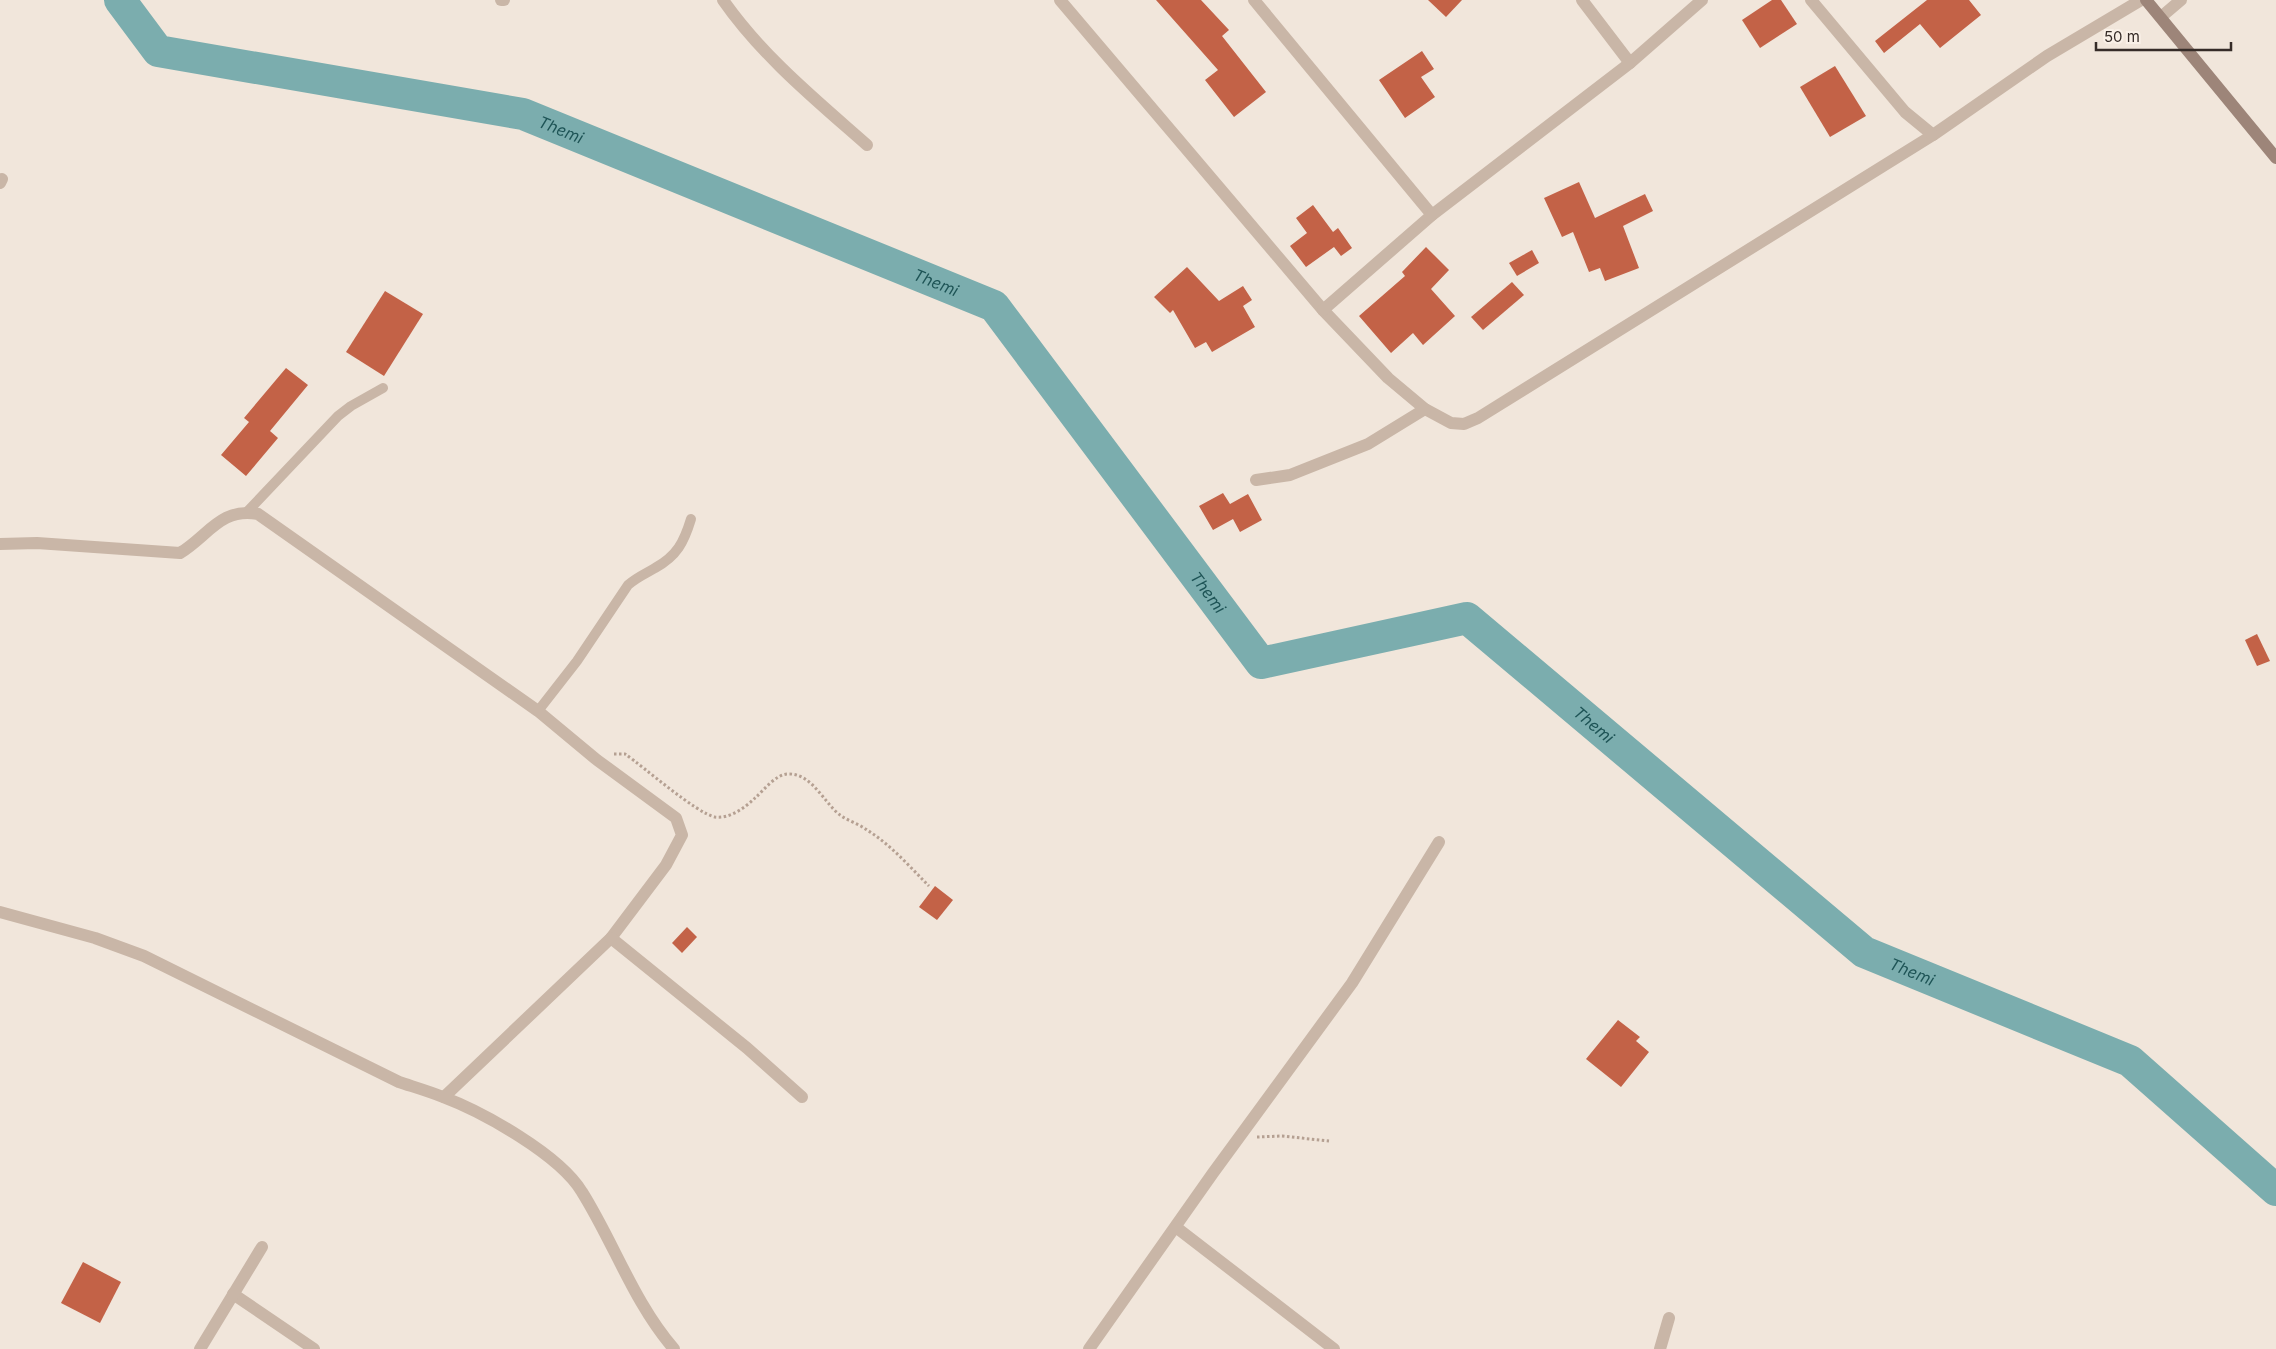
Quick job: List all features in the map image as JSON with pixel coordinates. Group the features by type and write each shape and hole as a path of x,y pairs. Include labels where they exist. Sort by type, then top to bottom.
{"street":[{"path":"723,0 740,24 772,59 867,145"},
{"path":"1060,0 1323,310 1388,378 1425,409 1451,423 1464,424 1478,418 1933,135 2047,56 2141,0"},
{"path":"1254,0 1432,215"},
{"path":"1582,0 1630,63"},
{"path":"1323,310 1432,215 1630,63 1702,0"},
{"path":"1811,0 1905,112 1933,135"},
{"path":"2146,0 2276,158"},
{"path":"2161,17 2181,0"},
{"path":"1256,480 1290,475 1368,444 1425,409"},
{"path":"0,544 38,543 180,553 222,520 238,513 258,514 538,711 597,760 676,818 682,835 666,865 611,938 444,1097"},
{"path":"1089,1349 1352,982 1439,842"},
{"path":"0,912 95,938 144,956 399,1082 444,1097 502,1126 551,1158 582,1190 636,1291 664,1338 674,1349"},
{"path":"611,938 747,1048 802,1097"},
{"path":"1177,1228 1334,1349"},
{"path":"200,1349 262,1247"},
{"path":"233,1294 314,1349"},
{"path":"1660,1349 1669,1318"}],"lane":[{"path":"247,512 338,416 351,406 383,388"},
{"path":"538,711 578,661 628,585 637,577 673,556 683,543 691,519"}],"path":[{"path":"597,760 618,752 625,754 698,809 715,817 729,816 748,805 777,778 786,774 795,774 808,781 840,815 868,830 902,859 929,886"},
{"path":"1239,1139 1282,1136 1329,1141"}],"building":[{"path":"1156,0 1201,0 1229,30 1222,36 1266,92 1234,117 1205,80 1218,70"},
{"path":"1428,0 1462,0 1446,17"},
{"path":"1772,0 1781,0 1797,24 1760,48 1742,20"},
{"path":"1927,0 1969,0 1981,15 1940,48 1920,24 1884,53 1875,41"},
{"path":"1422,51 1434,69 1421,77 1435,97 1405,118 1379,80"},
{"path":"1835,66 1866,116 1830,137 1800,87"},
{"path":"1579,182 1595,218 1645,194 1653,211 1623,226 1639,268 1605,281 1600,268 1589,272 1573,232 1562,237 1544,198"},
{"path":"1313,205 1333,232 1338,228 1352,248 1341,256 1334,247 1306,267 1290,246 1307,233 1296,218"},
{"path":"1426,247 1449,270 1431,289 1455,316 1423,345 1413,333 1391,353 1359,316 1405,276 1402,272"},
{"path":"1532,250 1539,263 1517,276 1509,263"},
{"path":"1187,267 1219,301 1243,286 1252,300 1243,306 1255,327 1212,352 1206,342 1195,348 1173,310 1170,313 1154,297"},
{"path":"1512,282 1524,295 1483,330 1471,317"},
{"path":"385,291 423,314 384,376 346,352"},
{"path":"286,368 308,385 270,431 278,438 246,476 221,455 249,422 244,418"},
{"path":"1223,493 1230,504 1248,494 1262,520 1240,532 1233,519 1213,530 1199,506"},
{"path":"2257,634 2270,661 2257,666 2245,640"},
{"path":"935,886 953,900 937,920 919,907"},
{"path":"687,927 697,937 682,953 672,943"},
{"path":"1618,1020 1640,1037 1636,1041 1649,1052 1621,1087 1586,1059"},
{"path":"83,1262 121,1282 100,1323 61,1303"}],"waterway":[{"name":"Themi","path":"120,0 158,51 523,114 994,306 1261,663 1467,618 1864,952 2130,1061 2276,1190"}]}
